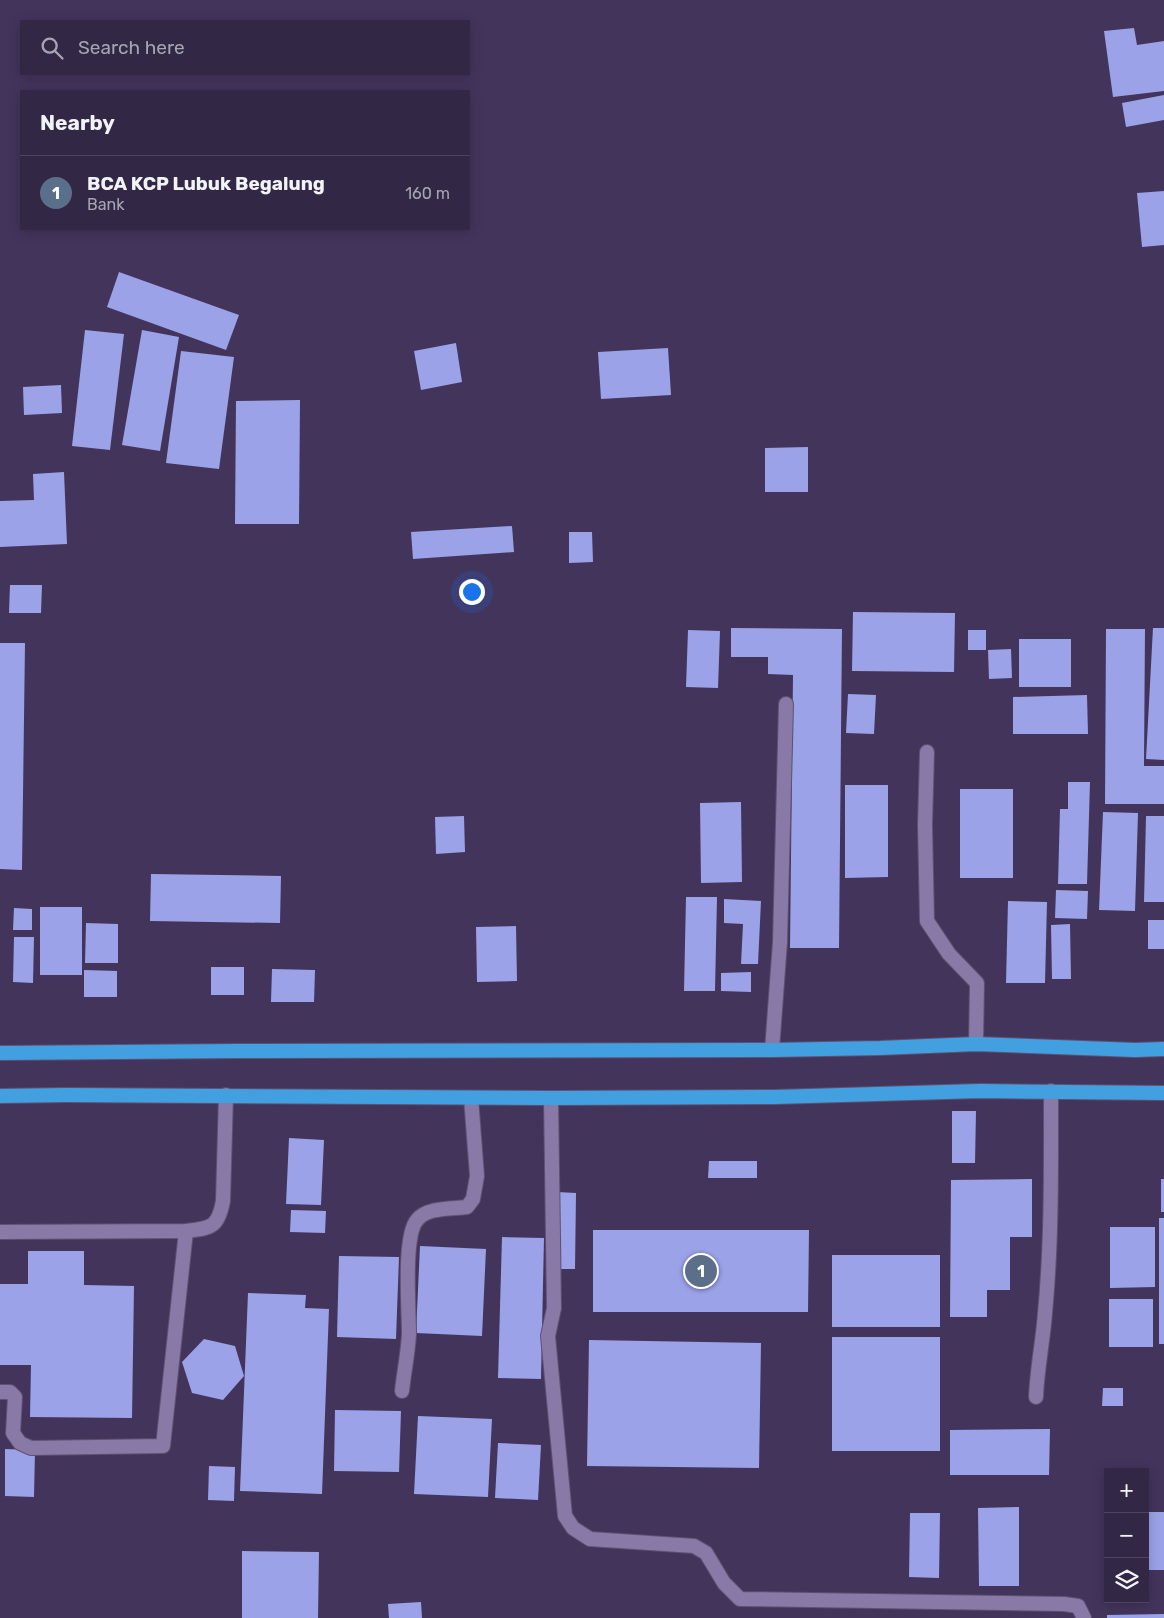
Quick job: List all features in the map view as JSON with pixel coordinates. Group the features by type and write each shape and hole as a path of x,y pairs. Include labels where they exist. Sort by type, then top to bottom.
{"highway":[{"path":"0,1053 772,1050 976,1044 1135,1050 1164,1049"},
{"path":"0,1096 226,1095 551,1098 774,1097 980,1091 1164,1093"}],"street":[{"path":"772,1050 780,942 786,704"},
{"path":"927,752 925,825 927,921 949,954 977,983 976,1044"},
{"path":"1036,1397 1037,1374 1046,1314 1051,1208 1051,1091"},
{"path":"0,1232 186,1231 207,1228 216,1222 223,1201 226,1095"},
{"path":"402,1391 408,1336 408,1243 412,1228 417,1220 426,1212 467,1207 473,1199 477,1176 471,1098"},
{"path":"551,1098 554,1308 548,1336 565,1516 573,1528 590,1539 694,1546 706,1553 724,1583 740,1599 1064,1604 1078,1606 1084,1618"},
{"path":"0,1392 10,1392 15,1397 13,1433 20,1443 31,1448 163,1446 186,1231"}],"building":[{"path":"1134,28 1137,45 1164,41 1164,91 1113,97 1104,31"},
{"path":"1164,95 1164,120 1126,127 1122,103"},
{"path":"1164,191 1164,245 1142,247 1137,193"},
{"path":"119,272 239,315 226,350 107,307"},
{"path":"85,330 124,334 110,450 72,446"},
{"path":"142,330 179,337 160,451 122,445"},
{"path":"456,343 462,382 421,390 414,351"},
{"path":"668,348 671,395 601,399 598,352"},
{"path":"181,351 234,357 219,469 166,463"},
{"path":"61,385 62,413 24,415 23,387"},
{"path":"300,400 299,524 235,524 236,401"},
{"path":"808,447 808,492 765,492 765,448"},
{"path":"64,472 67,544 0,547 0,501 34,500 33,474"},
{"path":"512,526 514,552 413,559 411,532"},
{"path":"569,532 592,532 593,562 569,563"},
{"path":"10,585 42,585 41,613 9,613"},
{"path":"853,612 955,613 954,672 852,671"},
{"path":"731,628 842,629 839,948 790,948 793,675 768,674 768,657 731,657"},
{"path":"1153,628 1164,628 1164,760 1146,759"},
{"path":"1106,629 1145,629 1144,766 1164,766 1164,804 1105,804"},
{"path":"688,630 720,631 718,688 686,687"},
{"path":"968,630 986,630 986,650 968,650"},
{"path":"1019,639 1071,639 1071,687 1019,687"},
{"path":"0,643 25,643 22,870 0,869"},
{"path":"1011,649 1012,678 989,679 988,650"},
{"path":"848,694 876,695 874,734 846,733"},
{"path":"1087,695 1088,734 1013,734 1013,697"},
{"path":"1068,782 1090,782 1087,884 1058,884 1060,809 1068,809"},
{"path":"845,785 888,785 888,877 845,878"},
{"path":"960,789 1013,789 1013,878 960,878"},
{"path":"741,802 742,882 701,883 700,803"},
{"path":"1103,812 1138,813 1135,911 1099,910"},
{"path":"464,816 465,852 436,854 435,817"},
{"path":"1146,816 1164,816 1164,902 1144,902"},
{"path":"151,874 281,876 280,923 150,921"},
{"path":"1056,890 1088,891 1087,919 1055,918"},
{"path":"686,897 717,897 715,991 684,991"},
{"path":"724,899 761,901 758,964 741,964 743,924 724,923"},
{"path":"1008,901 1047,902 1045,983 1006,983"},
{"path":"40,907 82,907 82,975 40,975"},
{"path":"14,908 32,909 32,930 13,930"},
{"path":"1148,920 1164,920 1164,949 1148,949"},
{"path":"86,923 118,924 118,963 85,963"},
{"path":"1070,924 1071,979 1052,979 1051,925"},
{"path":"516,926 517,981 477,982 476,927"},
{"path":"14,937 34,937 33,983 13,982"},
{"path":"211,967 244,967 244,995 211,995"},
{"path":"272,969 315,970 314,1002 271,1002"},
{"path":"84,970 117,971 117,997 84,997"},
{"path":"751,972 751,992 721,991 721,973"},
{"path":"952,1111 976,1111 975,1163 952,1163"},
{"path":"289,1138 324,1140 321,1205 286,1204"},
{"path":"709,1161 757,1161 757,1178 708,1178"},
{"path":"1032,1179 1032,1237 1010,1237 1010,1290 987,1290 987,1317 950,1317 951,1180"},
{"path":"1161,1179 1164,1179 1164,1212 1161,1212"},
{"path":"557,1192 576,1193 575,1269 555,1269"},
{"path":"291,1210 326,1211 325,1233 290,1232"},
{"path":"1159,1218 1164,1218 1164,1344 1159,1344"},
{"path":"1110,1227 1155,1227 1155,1287 1110,1288"},
{"path":"593,1230 809,1230 808,1312 593,1312"},
{"path":"502,1237 544,1238 541,1379 498,1378"},
{"path":"420,1246 486,1249 482,1336 416,1333"},
{"path":"28,1251 84,1251 84,1285 134,1286 132,1418 30,1417 31,1365 0,1365 0,1284 28,1284"},
{"path":"832,1255 940,1255 940,1327 832,1327"},
{"path":"339,1256 399,1257 396,1339 337,1337"},
{"path":"248,1293 306,1295 305,1308 329,1309 322,1494 240,1491"},
{"path":"1109,1299 1153,1299 1153,1347 1109,1347"},
{"path":"832,1337 940,1337 940,1451 832,1451"},
{"path":"204,1339 235,1346 244,1376 223,1400 192,1393 182,1362"},
{"path":"589,1340 761,1343 759,1468 587,1466"},
{"path":"1103,1388 1123,1388 1123,1406 1102,1406"},
{"path":"335,1410 401,1411 399,1472 334,1471"},
{"path":"418,1416 492,1419 488,1497 414,1494"},
{"path":"1050,1429 1049,1475 950,1475 950,1430"},
{"path":"498,1443 541,1445 538,1500 495,1498"},
{"path":"5,1449 35,1450 34,1497 5,1496"},
{"path":"209,1466 235,1467 234,1501 208,1500"},
{"path":"1019,1507 1019,1586 979,1586 978,1508"},
{"path":"1149,1512 1164,1512 1164,1570 1149,1570"},
{"path":"910,1513 940,1513 939,1578 909,1577"},
{"path":"242,1551 319,1552 318,1618 242,1618"},
{"path":"421,1602 422,1618 389,1618 388,1604"},
{"path":"1164,1614 1164,1618 1107,1618 1107,1615"}],"place":[{"name":"BCA KCP Lubuk Begalung","path":"701,1271"}]}
